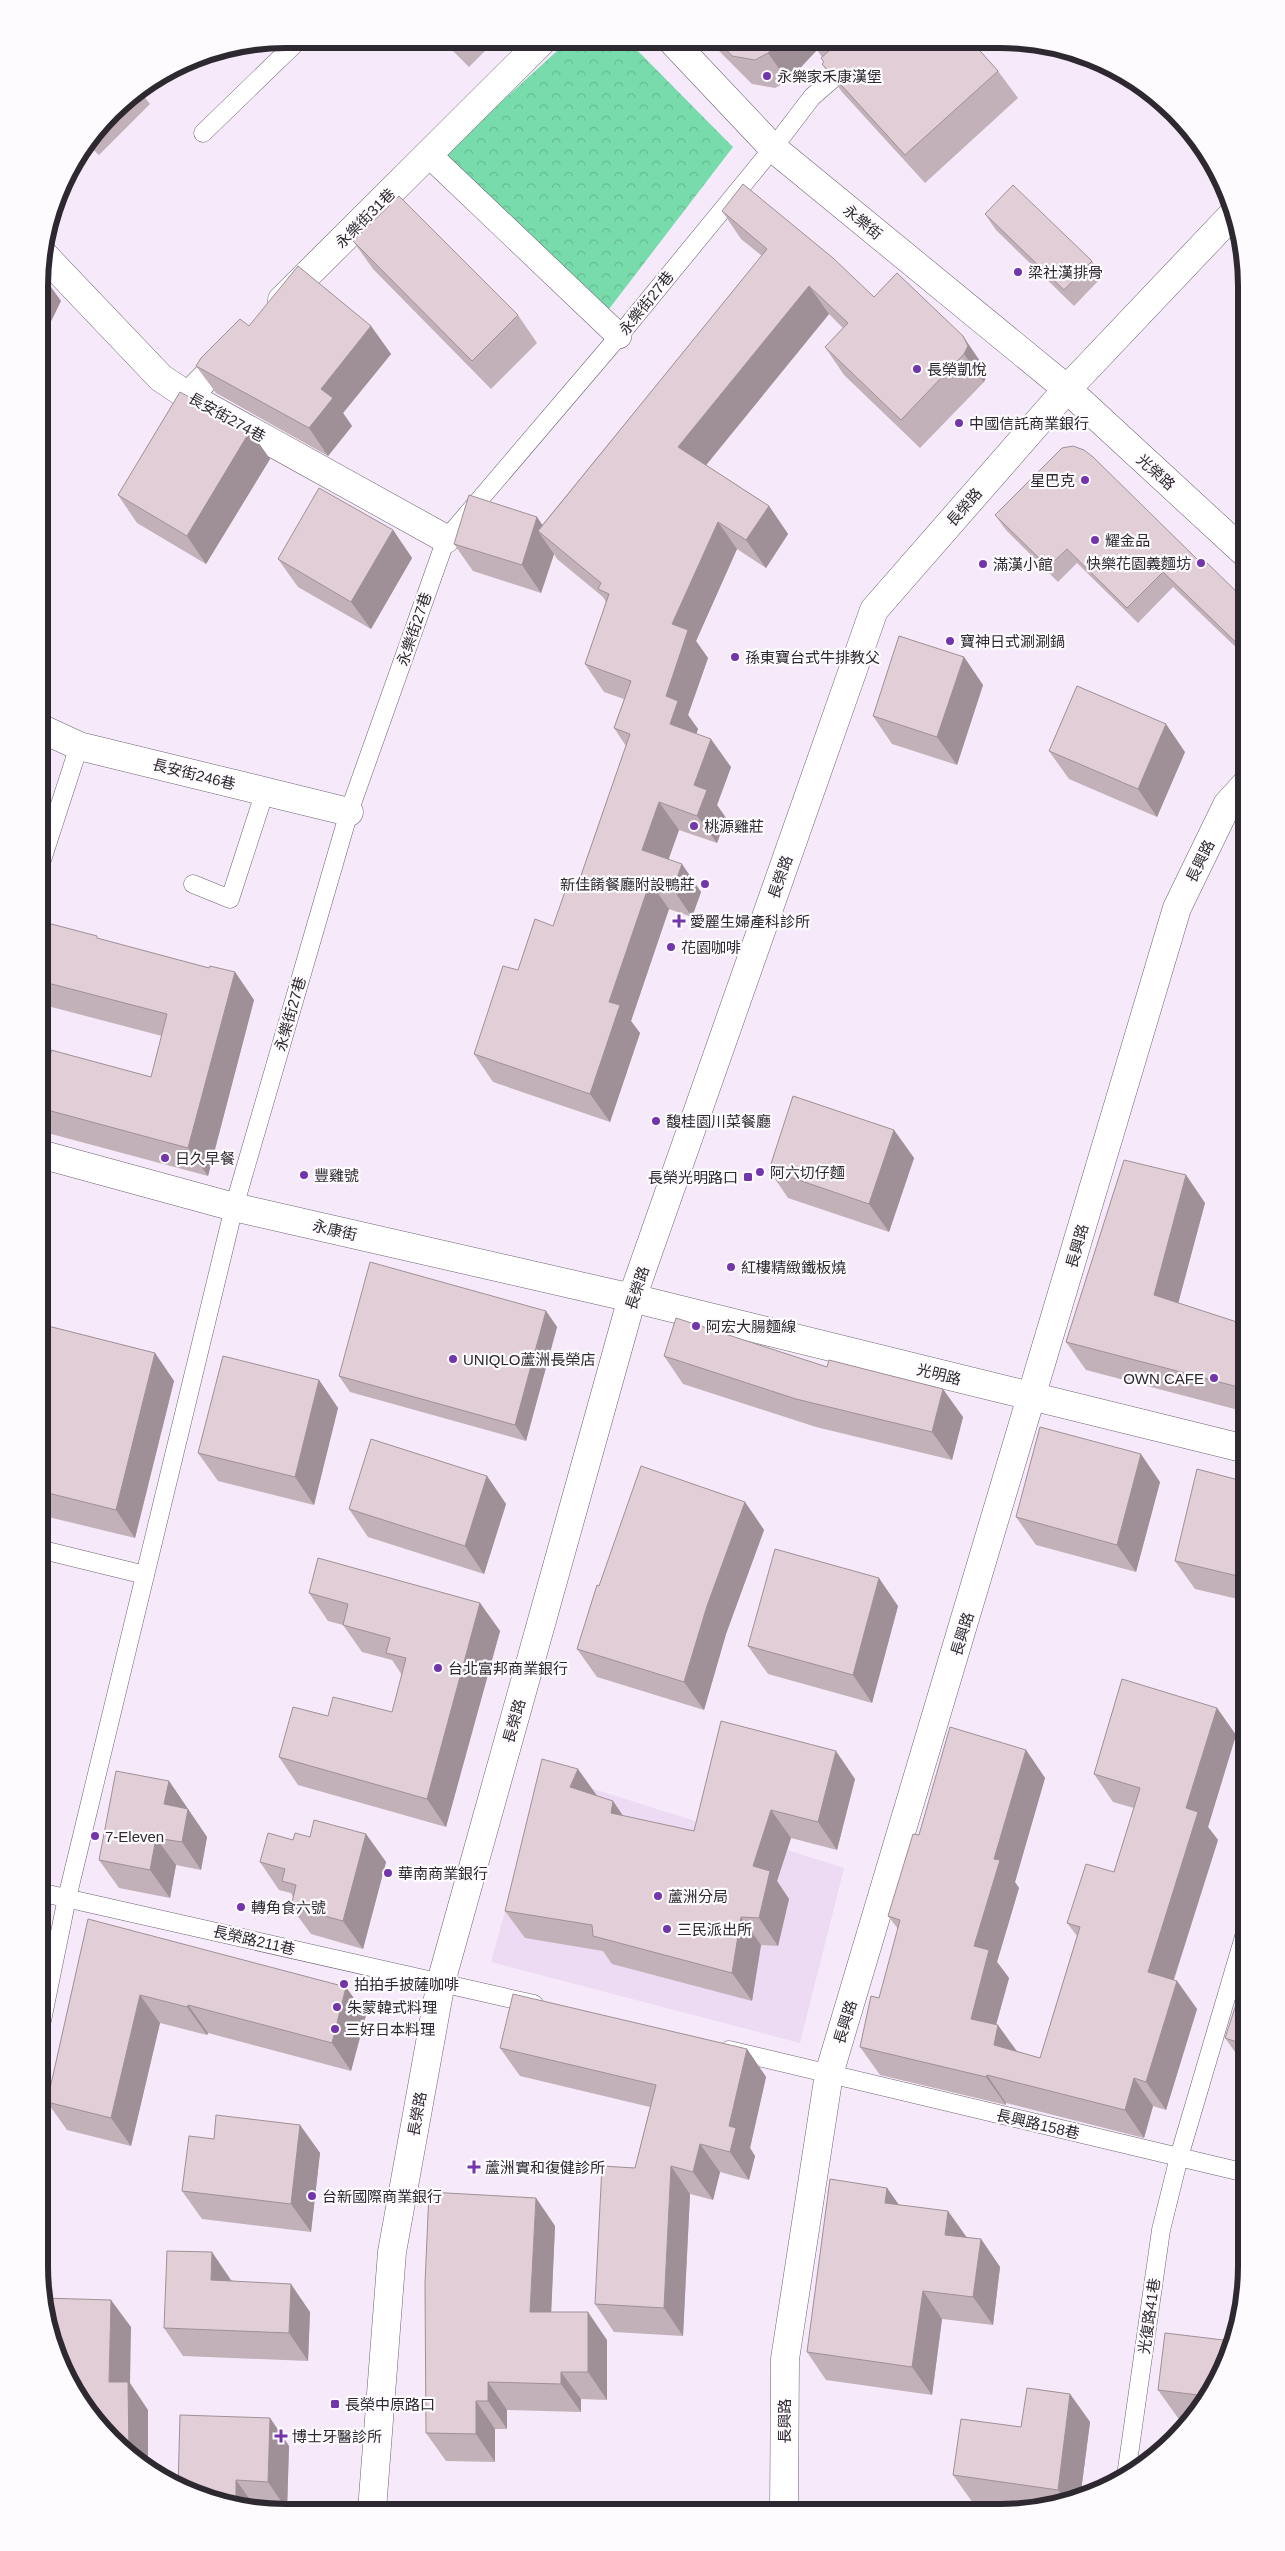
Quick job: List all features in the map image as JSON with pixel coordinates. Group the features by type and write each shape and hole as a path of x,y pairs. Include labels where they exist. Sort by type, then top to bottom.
{"street":[{"name":"永樂街31巷","path":"268,315 535,48"},
{"name":"永樂街","path":"679,48 773,148 1066,390"},
{"path":"429,156 619,336"},
{"name":"長榮路","path":"372,2504 392,2252 441,1982 632,1298 874,610 1066,390 1228,220"},
{"name":"長安街274巷","path":"49,261 161,378 188,396 446,539"},
{"path":"188,396 248,335"},
{"name":"光榮路","path":"1066,390 1238,547"},
{"name":"長安街246巷","path":"48,732 79,746 350,812"},
{"name":"長興路","path":"784,2504 785,2359 829,2074 1033,1397 1177,908 1227,805 1238,793"},
{"name":"永康街","path":"48,1156 234,1207 632,1298"},
{"name":"光明路","path":"632,1298 1238,1447"}],"lane":[{"path":"203,133 291,48"},
{"name":"永樂街27巷","path":"48,1991 67,1898 234,1207 350,812 446,539 619,336 773,148 812,97 868,48"},
{"path":"48,841 79,746"},
{"path":"193,884 230,899 265,791"},
{"path":"48,1551 145,1575"},
{"name":"長榮路211巷","path":"48,1894 548,2007"},
{"name":"光復路41巷","path":"1127,2466 1161,2230 1179,2157 1238,1957"},
{"name":"長興路158巷","path":"713,2046 1238,2171"}],"shaded area":[{"path":"543,1773 844,1868 800,2043 491,1962"}],"green space":[{"path":"560,48 635,48 733,147 609,309 444,154"}],"building":[{"path":"725,48 773,48 755,60 732,56"},
{"path":"832,48 977,48 998,71 905,155 822,64 824,62 821,58"},
{"path":"743,184 833,258 874,297 897,273 963,336 968,346 964,354 901,420 825,347 848,323 809,286 678,447 769,506 746,540 718,522 672,624 688,630 666,696 678,701 670,724 711,739 694,785 707,790 697,816 659,802 642,850 682,864 673,889 650,882 609,1002 620,1005 590,1094 474,1054 503,966 518,970 535,919 553,926 568,883 577,887 630,734 614,728 631,681 585,664 609,594 598,589 601,583 538,531 767,249 722,211"},
{"path":"1013,185 1092,261 1064,290 985,214"},
{"path":"399,196 518,315 472,361 353,241"},
{"path":"298,266 371,326 321,389 333,398 309,428 196,366 201,358 240,319 249,326"},
{"path":"180,392 250,431 187,536 118,495"},
{"name":"耀金品","path":"1073,446 1084,450 1093,457 1199,561 1202,558 1238,593 1238,644 1163,572 1127,608 1067,549 1048,567 995,515 1062,448"},
{"path":"319,488 393,530 351,602 278,559"},
{"path":"469,495 537,517 522,565 454,544"},
{"path":"899,636 964,657 937,737 873,716"},
{"path":"1077,686 1166,724 1138,789 1049,751"},
{"path":"48,923 209,968 210,966 235,972 188,1148 48,1110 48,1052 51,1053 51,1050 151,1077 167,1014 48,983"},
{"path":"793,1096 894,1130 869,1204 769,1170"},
{"path":"1124,1160 1186,1175 1154,1295 1238,1322 1238,1387 1066,1342"},
{"name":"UNIQLO蘆洲長榮店","path":"370,1262 546,1311 515,1425 339,1376"},
{"path":"676,1318 827,1367 829,1360 943,1389 932,1432 796,1399 664,1356"},
{"path":"48,1326 155,1353 116,1510 48,1493"},
{"path":"223,1356 319,1380 295,1477 198,1453"},
{"path":"1040,1427 1141,1454 1117,1545 1016,1517"},
{"path":"371,1439 487,1476 465,1546 349,1509"},
{"path":"641,1466 745,1502 707,1606 684,1682 577,1649 597,1585 599,1586"},
{"path":"1197,1469 1238,1480 1238,1576 1175,1561"},
{"path":"775,1549 879,1578 853,1675 748,1646"},
{"path":"318,1558 480,1603 427,1799 279,1757 293,1707 328,1716 333,1697 392,1712 406,1658 386,1653 390,1638 343,1625 348,1604 309,1593"},
{"path":"1122,1679 1217,1708 1186,1808 1198,1812 1148,1972 1177,1981 1146,2082 1134,2078 1125,2110 987,2075 986,2077 860,2047 871,1996 879,1998 900,1920 888,1916 913,1834 919,1835 950,1727 1026,1750 994,1859 1000,1860 974,1946 989,1950 971,2019 998,2025 994,2045 1040,2058 1080,1927 1067,1923 1086,1864 1114,1872 1140,1788 1094,1774"},
{"path":"721,1721 836,1751 818,1822 771,1810 753,1866 770,1871 759,1918 741,1917 732,1973 593,1936 592,1925 505,1911 542,1759 578,1769 570,1787 613,1801 611,1813 694,1831"},
{"path":"116,1771 169,1781 164,1804 188,1809 182,1842 156,1838 150,1870 99,1860"},
{"path":"314,1820 366,1834 343,1921 291,1907 296,1885 282,1881 285,1869 260,1862 268,1833 293,1840 295,1833 310,1837"},
{"path":"88,1919 346,1987 332,2043 188,2005 187,2007 140,1995 111,2118 48,2102"},
{"path":"513,1994 747,2049 729,2126 736,2128 730,2152 700,2144 693,2172 671,2166 664,2308 595,2304 602,2166 635,2168 656,2085 500,2048"},
{"path":"1238,1998 1238,2042 1225,2038"},
{"path":"216,2115 300,2125 291,2204 182,2191 189,2136 214,2139"},
{"path":"830,2179 887,2188 885,2203 948,2211 945,2235 981,2239 973,2297 923,2291 912,2367 807,2352"},
{"path":"429,2192 536,2198 530,2312 588,2312 588,2372 561,2372 561,2384 488,2382 488,2401 476,2401 476,2434 426,2433 425,2283"},
{"path":"167,2251 212,2252 211,2280 291,2284 289,2333 164,2328"},
{"path":"50,2298 111,2300 109,2382 128,2382 129,2444 117,2434 97,2410 79,2384 60,2342"},
{"path":"1165,2333 1225,2340 1213,2371 1199,2395 1158,2390"},
{"path":"1027,2388 1070,2394 1058,2490 953,2475 961,2419 1021,2427"},
{"path":"180,2415 270,2418 268,2482 236,2480 236,2498 209,2491 178,2478"}],"place":[{"name":"永樂家禾康漢堡","path":"767,76"},
{"name":"梁社漢排骨","path":"1018,272"},
{"name":"長榮凱悅","path":"917,369"},
{"name":"中國信託商業銀行","path":"959,423"},
{"name":"星巴克","path":"1085,480"},
{"name":"耀金品","path":"1095,540"},
{"name":"快樂花園義麵坊","path":"1201,563"},
{"name":"滿漢小館","path":"983,564"},
{"name":"寶神日式涮涮鍋","path":"950,641"},
{"name":"孫東寶台式牛排教父","path":"735,657"},
{"name":"桃源雞莊","path":"694,826"},
{"name":"新佳餚餐廳附設鴨莊","path":"705,884"},
{"name":"愛麗生婦產科診所","path":"679,921"},
{"name":"花園咖啡","path":"671,947"},
{"name":"馥桂園川菜餐廳","path":"656,1121"},
{"name":"日久早餐","path":"165,1158"},
{"name":"阿六切仔麵","path":"760,1172"},
{"name":"豐雞號","path":"304,1175"},
{"name":"長榮光明路口","path":"748,1177"},
{"name":"紅樓精緻鐵板燒","path":"731,1267"},
{"name":"阿宏大腸麵線","path":"696,1326"},
{"name":"UNIQLO蘆洲長榮店","path":"453,1359"},
{"name":"OWN CAFE","path":"1214,1378"},
{"name":"台北富邦商業銀行","path":"438,1668"},
{"name":"7-Eleven","path":"95,1836"},
{"name":"華南商業銀行","path":"388,1873"},
{"name":"蘆洲分局","path":"658,1896"},
{"name":"轉角食六號","path":"241,1907"},
{"name":"三民派出所","path":"667,1929"},
{"name":"拍拍手披薩咖啡","path":"344,1984"},
{"name":"朱蒙韓式料理","path":"337,2007"},
{"name":"三好日本料理","path":"335,2029"},
{"name":"蘆洲實和復健診所","path":"474,2167"},
{"name":"台新國際商業銀行","path":"312,2196"},
{"name":"長榮中原路口","path":"335,2404"},
{"name":"博士牙醫診所","path":"281,2436"}]}
